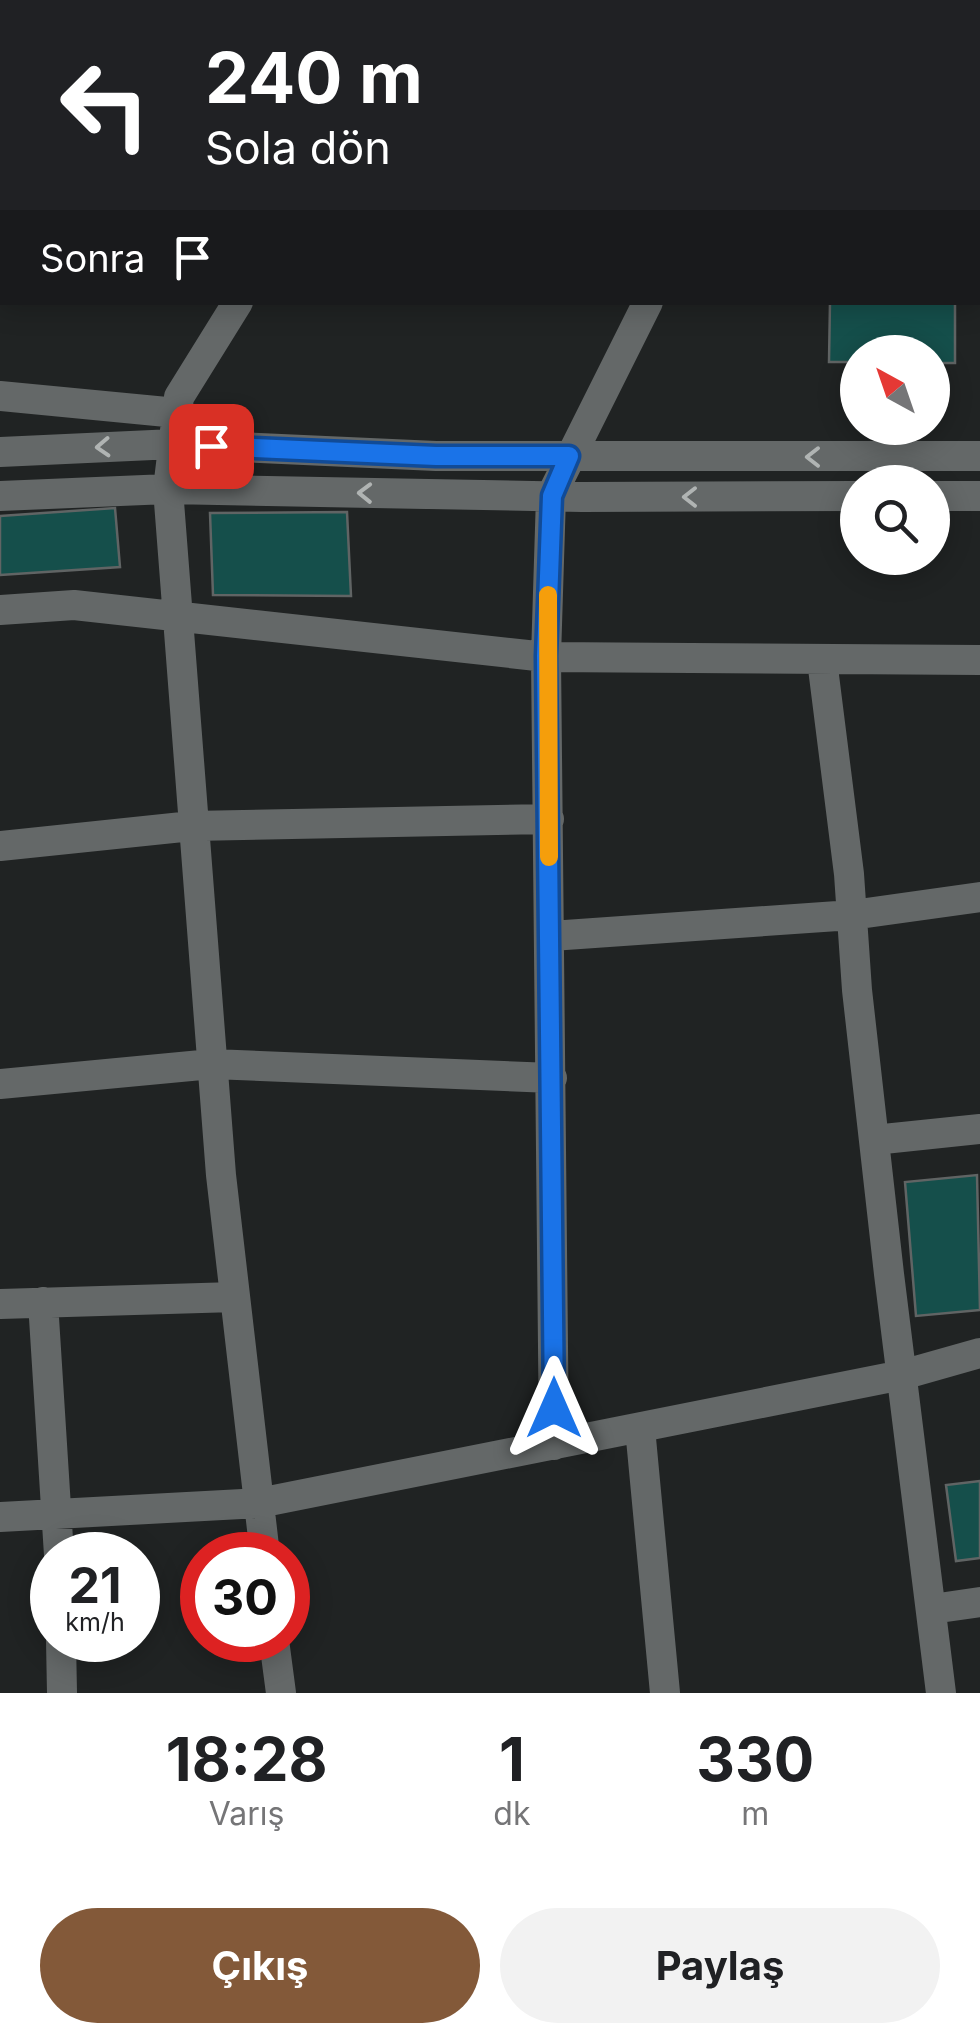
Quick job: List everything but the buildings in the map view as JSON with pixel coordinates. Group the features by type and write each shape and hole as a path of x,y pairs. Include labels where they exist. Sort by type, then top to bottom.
{"street":[{"path":"236,305 179,396 168,489 212,1064 262,1532"},
{"path":"554,1445 546,656 552,496 646,305"},
{"path":"0,396 178,413"},
{"path":"0,452 174,444 436,456 980,456"},
{"path":"0,496 168,489 840,496"},
{"path":"950,496 980,496"},
{"path":"0,610 74,605 546,656 980,660"},
{"path":"822,660 874,1140 941,1693"},
{"path":"0,846 192,826 549,818"},
{"path":"551,936 852,915 980,897"},
{"path":"0,1084 212,1064 552,1078"},
{"path":"874,1140 980,1129"},
{"path":"0,1304 235,1297"},
{"path":"43,1302 58,1532"},
{"path":"0,1517 259,1504 902,1375 980,1354"},
{"path":"640,1428 665,1693"},
{"path":"932,1609 980,1602"},
{"path":"61,1662 62,1693"},
{"path":"276,1662 280,1693"}],"slow traffic":[{"path":"548,595 549,857"}],"route":[{"path":"211,446 436,456 569,456 552,496 546,656 554,1408"}]}
